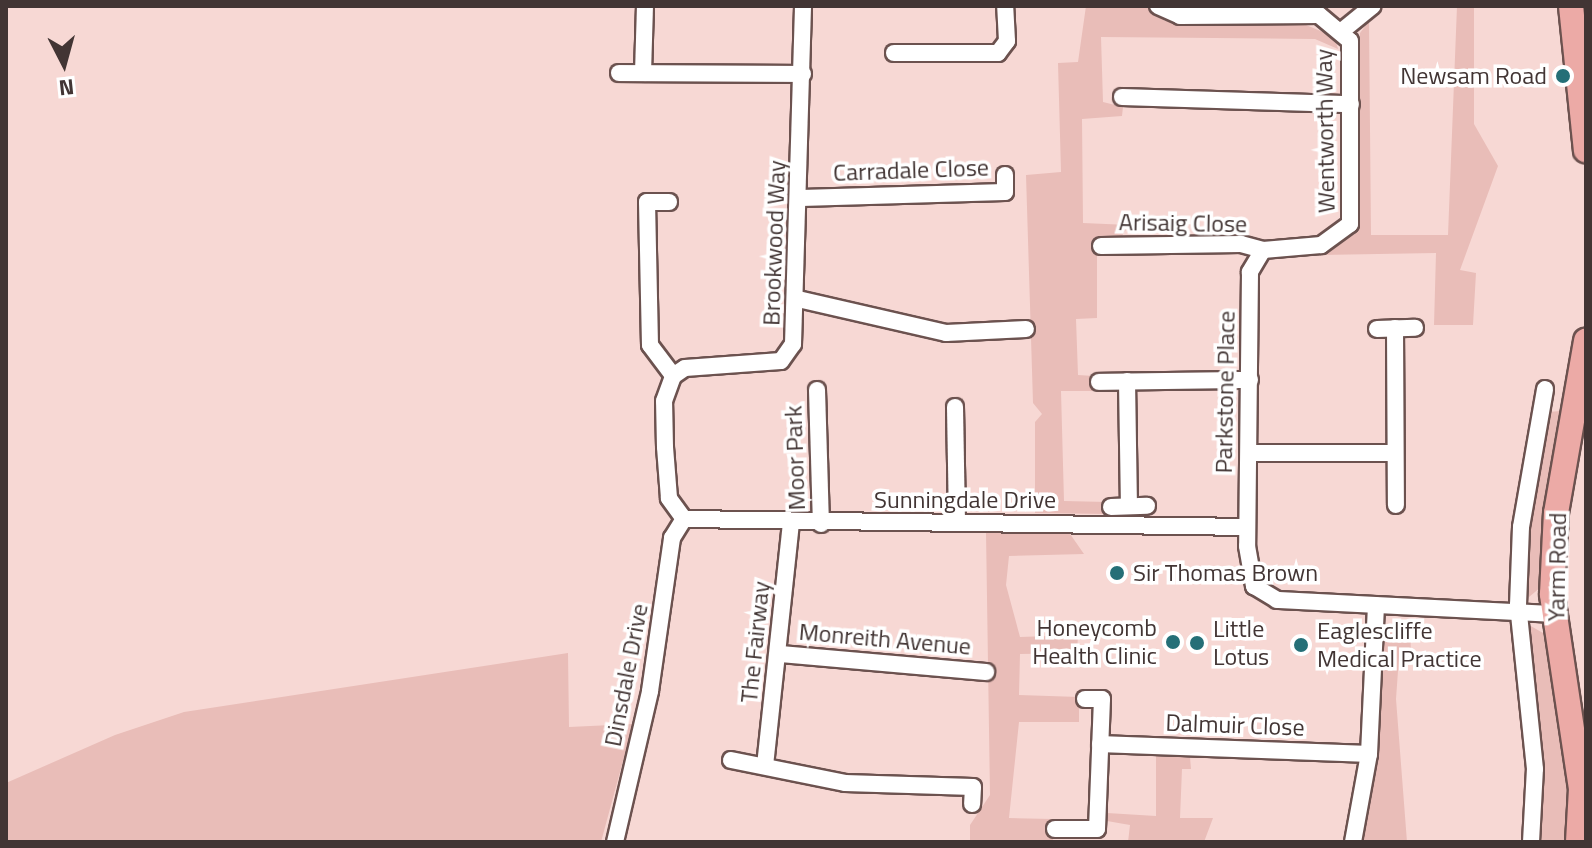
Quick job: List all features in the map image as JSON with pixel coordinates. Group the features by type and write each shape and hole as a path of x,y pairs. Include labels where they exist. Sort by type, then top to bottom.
{"main road":[{"path":"1571,6 1586,150"},
{"name":"Yarm Road","path":"1578,842 1581,789 1553,614 1556,513 1578,432 1586,341"}],"street":[{"path":"643,73 645,6"},
{"name":"Brookwood Way","path":"673,376 685,368 781,361 793,344 798,299 801,198 803,6"},
{"path":"894,53 920,46 1010,48 1005,6"},
{"name":"Wentworth Way","path":"1158,6 1180,16 1247,11 1319,15 1343,30 1351,104 1350,224 1321,245 1260,254"},
{"path":"1343,30 1373,6"},
{"path":"619,73 803,74"},
{"path":"1122,97 1351,104"},
{"name":"Carradale Close","path":"801,198 1005,192 1005,175"},
{"path":"669,202 647,202 650,345 673,376 664,401 665,447 669,498 684,519"},
{"name":"Arisaig Close","path":"1101,246 1241,244 1260,254"},
{"name":"Parkstone Place","path":"1247,527 1250,380 1260,254"},
{"path":"798,299 946,333 1026,329"},
{"path":"1395,328 1396,505"},
{"path":"1377,329 1415,328"},
{"path":"1099,382 1250,380"},
{"path":"1127,381 1129,506"},
{"name":"Moor Park","path":"817,390 821,524"},
{"path":"1531,842 1535,769 1517,614 1521,527 1548,399"},
{"path":"955,407 957,523"},
{"path":"1249,453 1395,453"},
{"path":"1111,507 1147,506"},
{"name":"Sunningdale Drive","path":"684,519 821,524 1247,527"},
{"name":"Dinsdale Drive","path":"615,842 656,660 672,538 684,519"},
{"name":"The Fairway","path":"765,766 780,654 791,523"},
{"path":"1247,527 1249,574 1264,596 1553,614"},
{"path":"1353,842 1369,754 1376,605"},
{"name":"Monreith Avenue","path":"780,654 968,662 986,672"},
{"path":"1055,829 1097,829 1102,699 1085,699"},
{"name":"Dalmuir Close","path":"1100,744 1369,754"},
{"path":"731,760 896,789 973,787 972,804"}],"shaded area":[{"path":"1086,6 1147,6 1165,21 1306,25 1335,37 1338,49 1315,39 1101,37 1103,102 1123,107 1122,116 1082,119 1083,223 1129,225 1120,239 1097,240 1097,318 1076,319 1078,375 1094,376 1095,391 1061,391 1064,501 1107,502 1107,514 1035,513 1035,422 1042,414 1033,403 1026,175 1061,172 1058,63 1078,62"},
{"path":"1457,6 1474,6 1474,124 1498,166 1460,270 1476,273 1473,325 1434,325 1436,253 1320,255 1359,222 1360,33 1369,21 1371,235 1448,235"},
{"path":"1561,411 1541,587 1529,597 1526,525 1548,412"},
{"path":"1068,531 1084,554 1009,556 1006,585 1020,637 1078,635 1077,653 1020,654 1019,695 1079,697 1079,722 1019,722 1009,818 1052,819 1053,842 970,842 970,825 990,795 986,532"},
{"path":"1410,621 1411,655 1399,657 1396,699 1407,842 1358,842 1376,756 1383,635 1394,622"},
{"path":"1529,625 1543,633 1570,783 1565,842 1537,842"},
{"path":"568,653 569,727 633,724 601,842 6,842 6,783 115,735 184,712"},
{"path":"1156,756 1190,757 1191,769 1182,769 1180,818 1213,818 1204,842 1128,842 1130,825 1107,821 1107,813 1156,816"}],"place":[{"name":"Newsam Road","path":"1563,76"},
{"name":"Sir Thomas Brown","path":"1117,573"},
{"name":"Honeycomb Health Clinic","path":"1173,642"},
{"name":"Little Lotus","path":"1197,643"},
{"name":"Eaglescliffe Medical Practice","path":"1301,645"}]}
